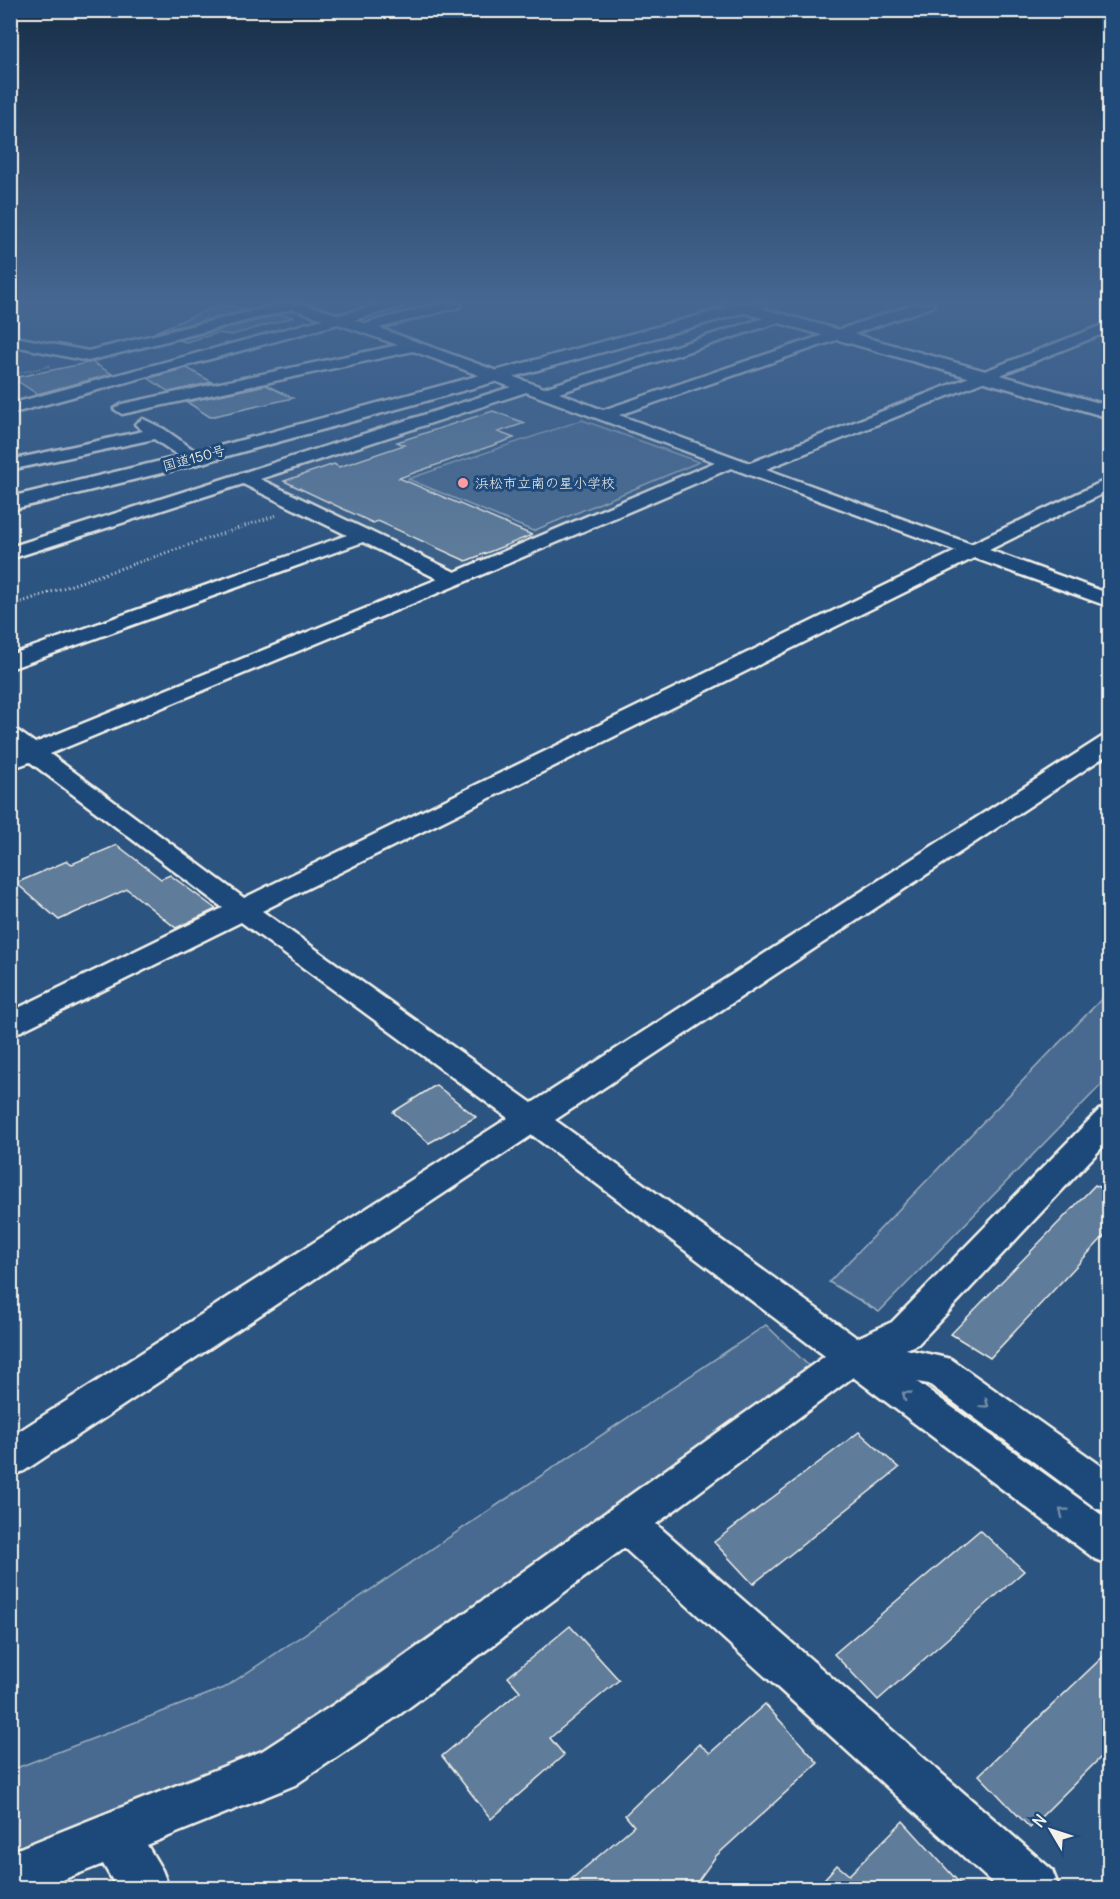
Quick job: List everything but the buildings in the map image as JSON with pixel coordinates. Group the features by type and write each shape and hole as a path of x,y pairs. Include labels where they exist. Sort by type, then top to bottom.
{"main road":[{"name":"国道150号","path":"10,504 195,459 435,393"},
{"path":"1042,393 1110,412"}],"street":[{"path":"10,410 70,393"},
{"path":"97,393 195,459"},
{"path":"122,409 198,393"},
{"path":"10,554 528,393"},
{"path":"537,393 1110,601"},
{"path":"601,416 669,393"},
{"path":"751,469 942,393"},
{"path":"10,465 158,434"},
{"path":"21,757 455,579 729,463"},
{"path":"246,479 455,579"},
{"path":"10,1024 1110,483"},
{"path":"10,663 364,535"},
{"path":"10,736 21,757 243,910 532,1119 1110,1546"},
{"path":"10,1459 1110,742"},
{"path":"10,1877 278,1768 380,1701 854,1356 906,1333 1110,1118"},
{"path":"854,1356 938,1371 1110,1495"},
{"path":"625,1522 1034,1888"},
{"path":"114,1836 144,1888"}],"path":[{"path":"10,606 303,506"}],"shaded area":[{"name":"浜松市立南の星小学校","path":"518,396 528,396 706,462 454,571 269,481 271,476"},
{"path":"582,420 699,462 533,531 408,479"},
{"path":"1109,991 1109,1077 879,1312 829,1282"},
{"path":"766,1325 812,1369 261,1753 11,1854 11,1770 224,1688"}],"place":[{"name":"浜松市立南の星小学校","path":"463,483"}]}
